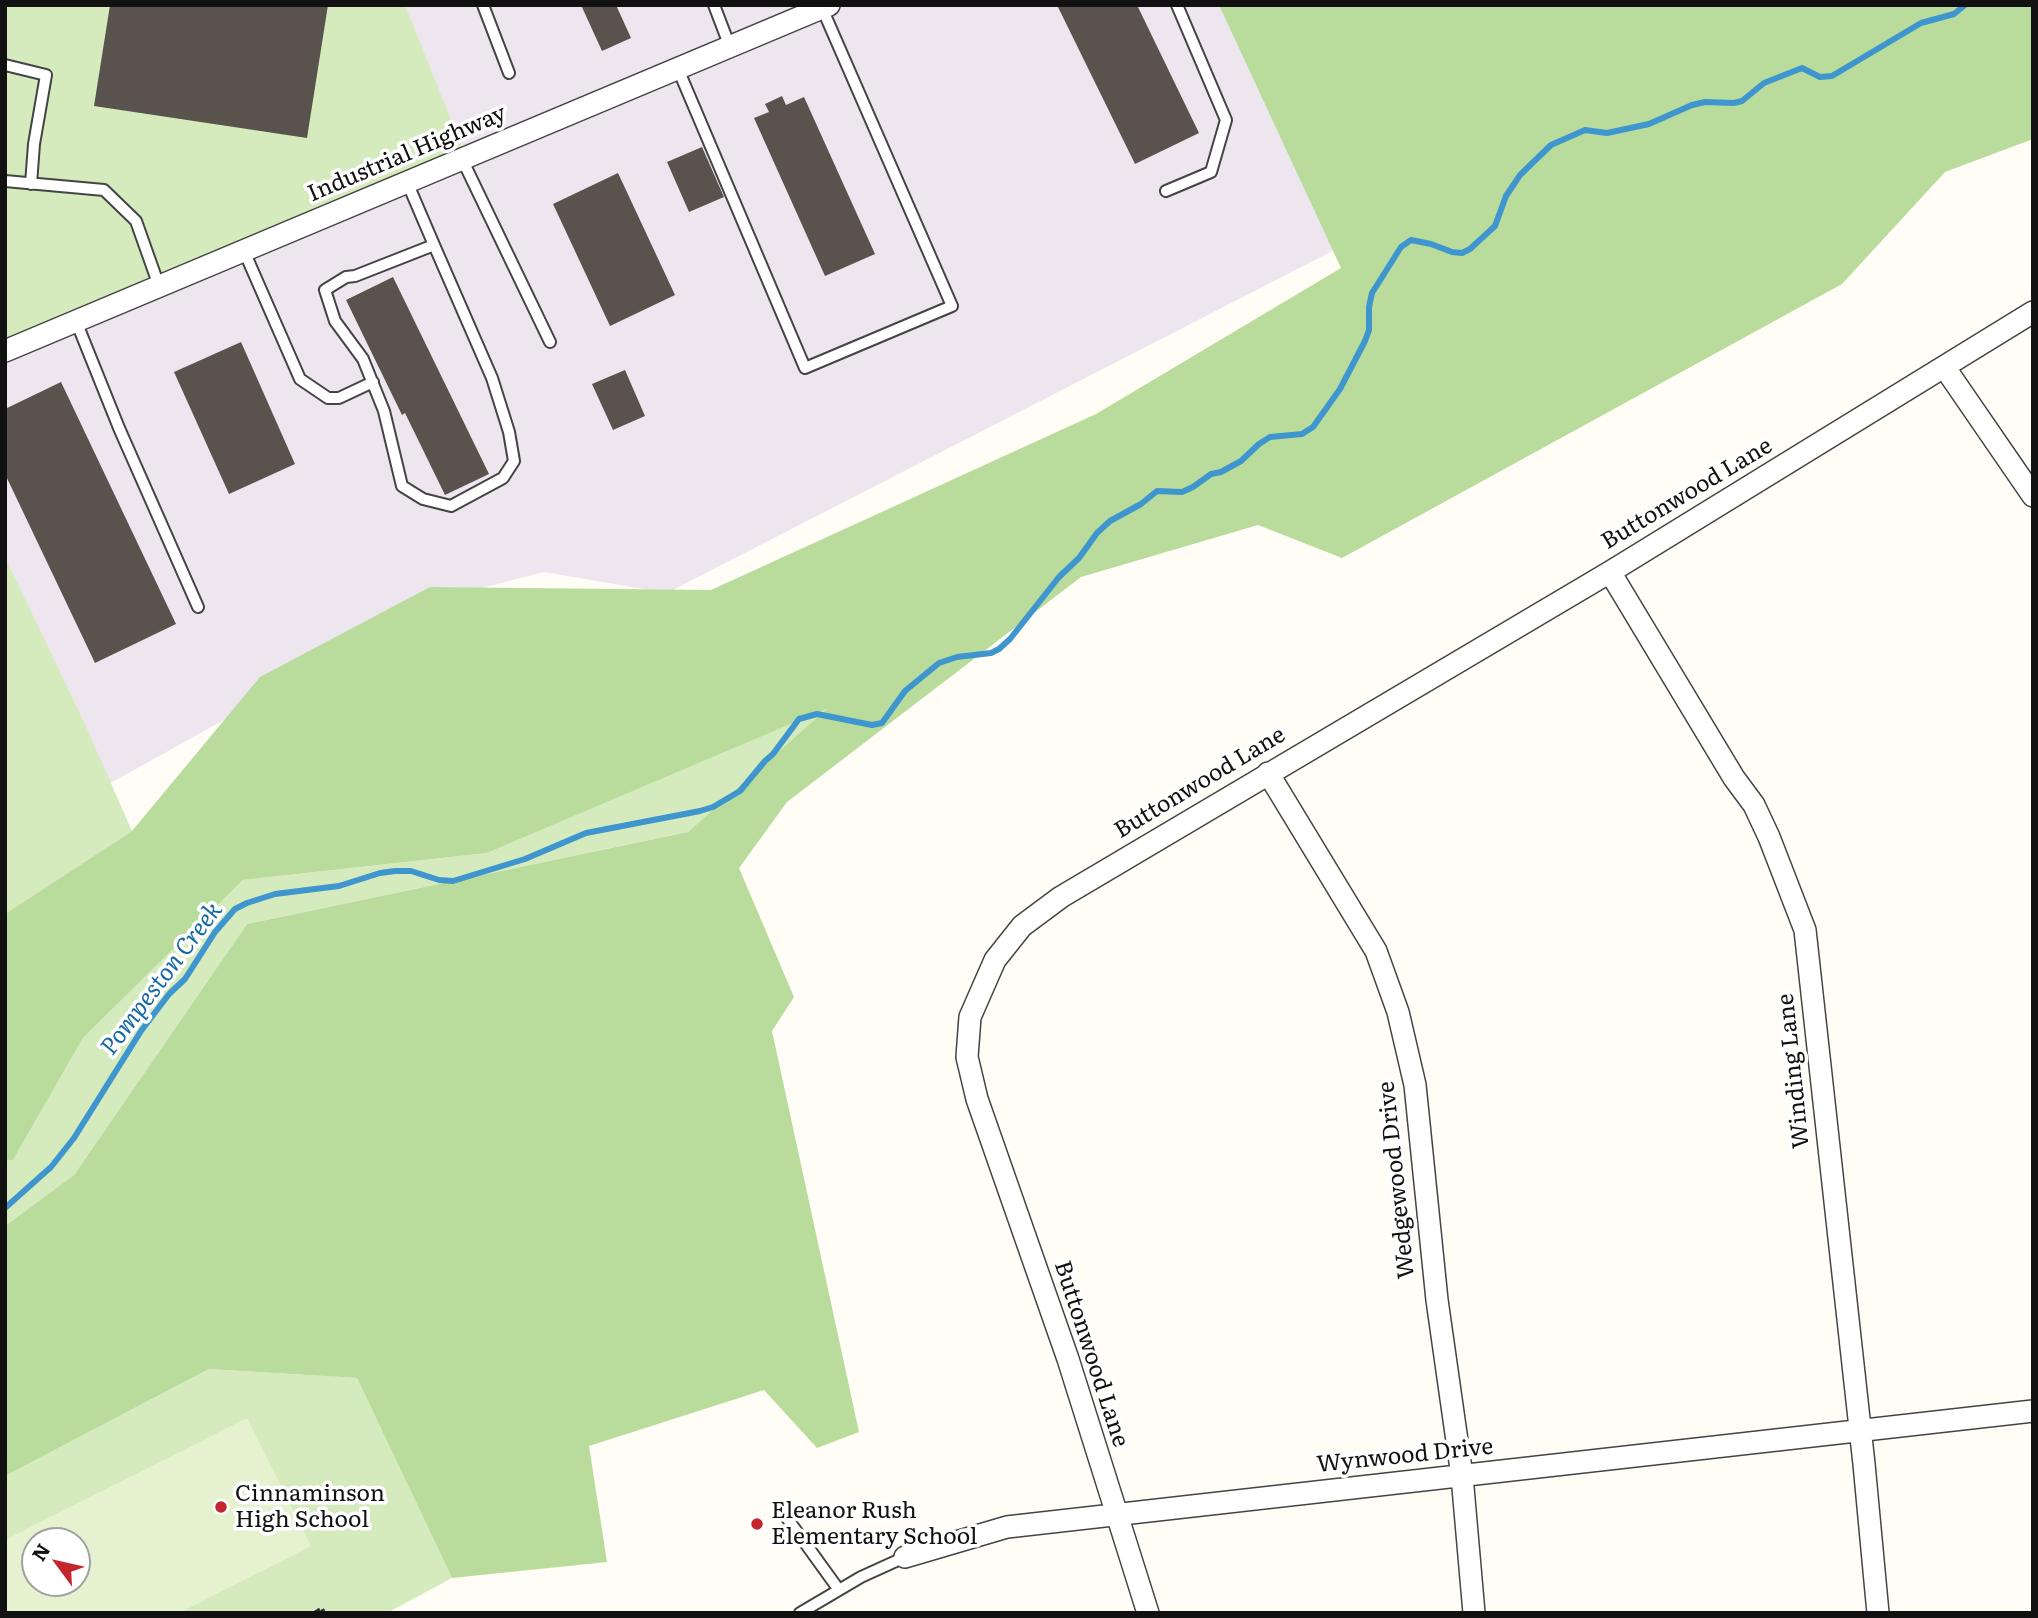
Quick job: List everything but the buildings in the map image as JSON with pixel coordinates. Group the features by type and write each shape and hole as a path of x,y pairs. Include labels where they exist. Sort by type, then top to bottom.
{"street":[{"name":"Industrial Highway","path":"5,351 826,7"},
{"name":"Buttonwood Lane","path":"1148,1613 1115,1516 1068,1359 976,1099 967,1057 971,1017 995,960 1022,926 1061,897 1610,572 2033,312"},
{"path":"1945,368 2033,496"},
{"name":"Winding Lane","path":"1610,572 1734,778 1754,805 1805,930 1878,1613"},
{"name":"Wedgewood Drive","path":"1268,774 1376,951 1398,1012 1415,1085 1437,1300 1462,1476 1474,1613"},
{"name":"Wynwood Drive","path":"905,1557 1007,1527 2033,1411"}],"lane":[{"path":"483,5 509,73"},
{"path":"714,5 730,47"},
{"path":"1166,191 1210,172 1226,120 1177,5"},
{"path":"678,69 805,368 817,363 952,306 826,7"},
{"path":"5,65 46,75 34,144 31,184"},
{"path":"462,159 550,342"},
{"path":"5,181 104,190 136,221 159,286"},
{"path":"407,183 492,378 509,432 514,461 503,478 450,506 423,499 402,486 384,411 373,382 363,359 335,321 325,290 346,277 355,276 434,245"},
{"path":"244,251 300,379 328,398 339,398 373,382"},
{"path":"76,321 119,428 198,607"},
{"path":"787,1518 839,1590"},
{"name":"Wynwood Drive","path":"800,1613 861,1577 905,1557"}],"path":[{"path":"314,1613 322,1608 324,1613"}],"shaded area":[{"path":"5,5 1592,5 1457,187 667,593 544,572 443,598 91,794 5,837"}],"green space":[{"path":"5,5 405,5 470,167 5,363"},
{"path":"1219,5 2033,5 2033,139 1945,172 1842,284 1342,558 1258,525 1081,577 787,802 739,868 794,997 772,1031 859,1432 817,1448 764,1390 589,1446 607,1562 452,1578 357,1378 209,1369 5,1476 5,1226 74,1175 247,924 688,832 828,708 487,853 243,880 83,1038 13,1160 5,1161 5,914 132,831 260,677 430,587 711,590 1096,414 1341,268"},
{"path":"5,557 83,720 132,831 5,914"},
{"path":"831,706 688,832 247,924 74,1175 5,1226 5,1161 13,1160 83,1038 243,880 487,853"},
{"name":"Cinnaminson High School","path":"209,1369 357,1378 452,1578 387,1613 5,1613 5,1476"},
{"path":"247,1418 311,1546 179,1613 5,1613 5,1540 21,1532 21,1597 91,1597 91,1527 31,1527"}],"waterway":[{"name":"Pompeston Creek","path":"5,1208 51,1167 74,1138 141,1031 169,994 185,979 215,932 235,909 275,894 339,886 395,871 411,871 439,880 453,881 525,859 586,833 700,811 713,807 740,791 799,719 817,714 872,725 882,723 905,691 939,663 999,649 1110,521 1141,504 1157,491 1182,492 1193,487 1211,474 1221,472 1241,461 1270,437 1302,434 1313,427 1340,389 1365,341 1369,330 1372,293 1401,247 1411,240 1452,252 1462,253 1470,249 1495,226 1506,196 1520,175 1551,145 1585,130 1607,133 1649,124 1705,102 1742,101 1764,83 1802,68 1820,77 1832,76 1921,23 1954,14 1965,5"}],"place":[{"name":"Cinnaminson High School","path":"221,1507"},
{"name":"Eleanor Rush Elementary School","path":"757,1524"}]}
